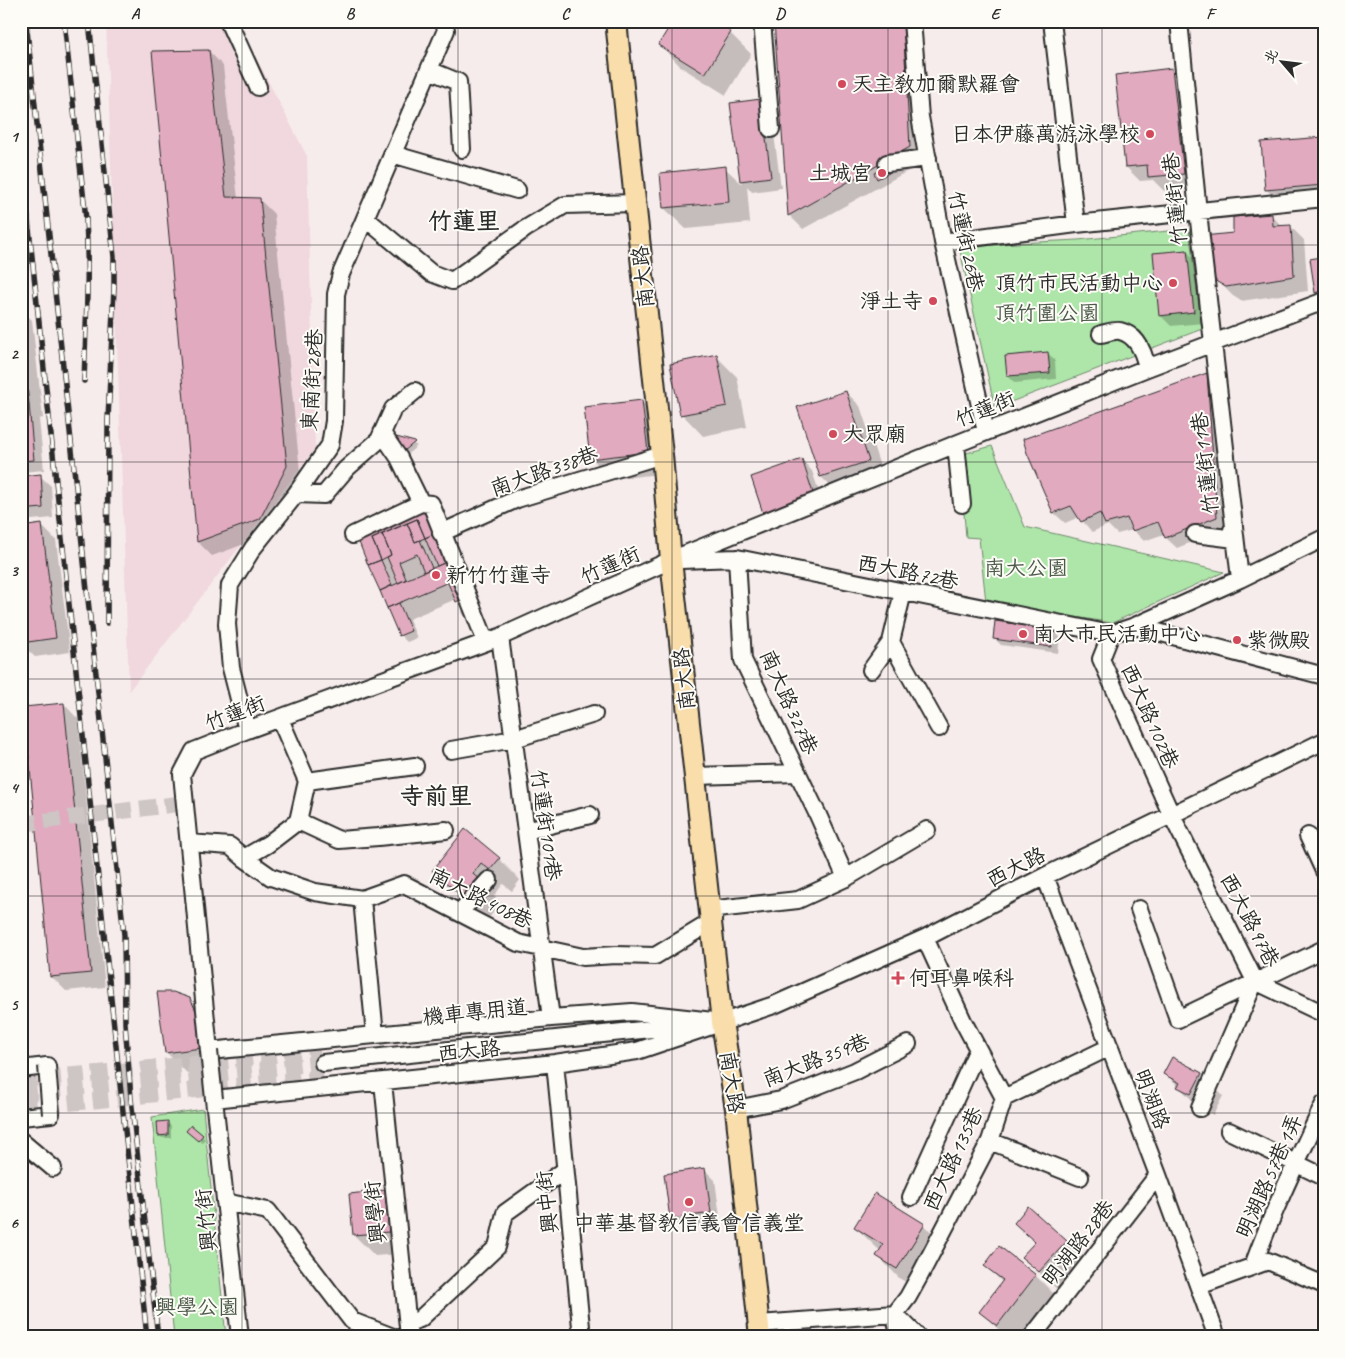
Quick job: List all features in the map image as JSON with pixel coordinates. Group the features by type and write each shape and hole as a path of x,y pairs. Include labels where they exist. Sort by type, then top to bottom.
{"main road":[{"name":"南大路","path":"616,21 710,922 722,1022 736,1109 760,1330"}],"street":[{"path":"228,21 258,87"},
{"name":"東南街28巷","path":"247,730 231,668 227,624 230,585 253,548 296,494 330,445 334,421 336,294 341,274 446,30 444,21"},
{"path":"762,21 771,129"},
{"name":"竹蓮街26巷","path":"912,21 920,117 943,242 986,432"},
{"path":"1052,21 1076,224"},
{"name":"竹蓮街8巷","path":"1179,21 1212,342"},
{"path":"429,70 458,82 462,149"},
{"path":"392,154 517,190"},
{"path":"887,163 928,158"},
{"path":"943,242 1076,224 1324,198"},
{"path":"365,218 431,273 452,281 525,229 565,205 635,203"},
{"name":"竹蓮街","path":"210,1051 182,774 194,752 247,730 493,639 671,560 956,444 1212,342 1324,301"},
{"path":"1101,334 1120,331 1135,338 1145,356 1147,368"},
{"name":"竹蓮街11巷","path":"1212,342 1240,579"},
{"path":"296,494 324,495 346,469 379,440 393,409 415,391"},
{"path":"382,433 399,458 421,503"},
{"path":"956,444 962,504"},
{"name":"南大路338巷","path":"441,533 518,499 662,454"},
{"path":"354,534 421,503 431,504 441,533 466,589 493,639"},
{"path":"1195,534 1235,539"},
{"name":"西大路72巷","path":"671,560 736,558 1111,634 1135,626 1240,579 1324,538"},
{"name":"南大路327巷","path":"736,558 743,660 846,878"},
{"path":"871,670 891,642 903,592"},
{"path":"1135,626 1324,676"},
{"name":"西大路102巷","path":"1111,634 1102,659 1171,814"},
{"name":"竹蓮街101巷","path":"493,639 514,739 550,1018"},
{"path":"891,642 939,728"},
{"path":"451,750 514,739 594,714"},
{"path":"244,858 268,844 298,820 307,782 280,719"},
{"name":"西大路","path":"214,1099 555,1063 637,1051 774,1005 925,938 1044,876 1324,741"},
{"path":"307,782 416,766"},
{"name":"南大路327巷","path":"695,776 798,773"},
{"name":"西大路97巷","path":"1171,814 1255,981 1324,1014"},
{"path":"526,831 590,815"},
{"path":"298,820 338,840 446,830"},
{"path":"710,922 718,909 798,900 846,878 927,830"},
{"path":"1308,836 1324,871"},
{"path":"190,843 230,846 271,877 315,892 362,900 375,1035"},
{"name":"明湖路","path":"1044,876 1110,1047 1217,1337"},
{"path":"460,912 489,880"},
{"name":"南大路408巷","path":"362,900 404,884 518,943 583,957 616,955 655,956 710,922"},
{"path":"1139,909 1178,1019 1324,948"},
{"name":"西大路135巷","path":"895,1314 908,1298 990,1140 1004,1098 964,1021 925,938"},
{"path":"1200,1108 1255,981"},
{"name":"西大路","path":"210,1051 550,1018 632,1012 722,1022"},
{"name":"機車專用道","path":"323,1063 612,1019 632,1012"},
{"name":"西大路","path":"323,1063 722,1022"},
{"name":"南大路359巷","path":"736,1109 781,1100 855,1071 908,1044"},
{"path":"1004,1098 1110,1047"},
{"path":"323,1063 612,1048 637,1051"},
{"path":"911,1198 978,1049"},
{"name":"興竹街","path":"210,1051 240,1337"},
{"name":"興中街","path":"555,1063 582,1337"},
{"path":"21,1069 47,1066 50,1114 21,1117"},
{"name":"興學街","path":"382,1082 409,1330"},
{"name":"明湖路57巷1弄","path":"1253,1266 1296,1163 1324,1104"},
{"path":"1229,1132 1324,1177"},
{"path":"990,1140 1080,1177"},
{"path":"21,1141 53,1168"},
{"path":"409,1330 497,1247 505,1213 566,1170"},
{"name":"明湖路28巷","path":"1032,1337 1158,1175"},
{"path":"226,1202 268,1211 352,1321 393,1337"},
{"path":"1199,1286 1268,1260 1324,1284"},
{"path":"760,1330 895,1314"},
{"path":"895,1314 899,1337"},
{"path":"895,1314 918,1337"}],"shaded area":[{"path":"106,21 237,21 307,156 315,449 129,691"}],"green space":[{"name":"頂竹圍公園","path":"1189,229 1202,329 995,408 959,246 1078,240"},
{"name":"南大公園","path":"992,446 1025,527 1224,572 1112,623 986,602 979,538 966,537 959,455"},
{"name":"興學公園","path":"203,1109 226,1337 174,1337 152,1117"}],"building":[{"path":"673,21 714,21 731,32 705,74 658,45"},
{"name":"天主教加爾默羅會","path":"774,21 903,21 910,147 788,216"},
{"path":"209,50 226,197 260,198 287,466 260,519 197,542 152,51"},
{"name":"日本伊藤萬游泳學校","path":"1172,68 1184,174 1148,177 1147,165 1125,167 1115,75"},
{"path":"761,99 771,177 740,181 730,103"},
{"path":"1324,137 1324,185 1265,190 1261,142"},
{"path":"726,166 729,202 663,208 660,173"},
{"name":"土城宮","path":"886,167 889,173 877,179 874,173"},
{"path":"1272,214 1273,226 1291,225 1294,276 1226,287 1217,282 1209,271 1203,236 1233,233 1233,217"},
{"name":"頂竹市民活動中心","path":"1187,250 1194,312 1159,316 1153,253"},
{"path":"1324,256 1324,290 1315,293 1310,259"},
{"path":"21,332 29,404 21,405"},
{"path":"1048,352 1050,373 1007,376 1005,356"},
{"path":"717,354 727,406 680,415 670,364"},
{"path":"1207,373 1217,517 1165,538 1158,522 1132,531 1127,518 1105,524 1100,513 1081,522 1071,506 1053,513 1027,453 1023,439"},
{"name":"大眾廟","path":"846,391 869,461 820,477 797,407"},
{"path":"642,400 648,452 590,459 584,407"},
{"path":"29,404 34,460 21,461 21,405"},
{"path":"385,434 415,442 398,456"},
{"path":"802,459 814,496 763,513 751,477"},
{"path":"41,474 43,508 21,510 21,476"},
{"path":"427,506 438,532 425,538 417,519 372,539 381,560 368,565 357,537"},
{"path":"417,519 425,538 415,542 407,523"},
{"path":"407,523 415,542 420,540 432,568 424,572 417,554 399,562 406,579 398,583 387,557 391,555 382,534"},
{"path":"42,524 56,638 21,643 21,527"},
{"path":"438,532 451,560 437,566 425,538"},
{"path":"382,534 391,555 381,560 372,539"},
{"path":"381,560 392,585 380,591 368,565"},
{"path":"451,560 458,578 387,608 380,591"},
{"path":"458,578 466,597 456,602 448,583"},
{"path":"399,603 411,631 399,636 387,608"},
{"name":"南大市民活動中心","path":"995,621 1053,629 1051,647 993,639"},
{"path":"64,703 91,973 50,977 24,707"},
{"path":"465,829 500,858 490,870 481,863 473,874 481,881 466,899 432,871"},
{"path":"157,992 173,992 190,998 197,1013 201,1048 165,1053"},
{"path":"1172,1057 1202,1073 1191,1094 1177,1087 1180,1083 1163,1074"},
{"path":"168,1121 168,1135 158,1136 157,1122"},
{"path":"191,1125 203,1135 198,1141 186,1131"},
{"name":"中華基督教信義會信義堂","path":"705,1168 711,1213 670,1219 664,1174"},
{"path":"385,1190 389,1232 353,1235 349,1194"},
{"path":"875,1193 925,1224 897,1269 876,1256 883,1245 854,1227"},
{"path":"1028,1206 1067,1241 1039,1272 1021,1257 1035,1242 1014,1223"},
{"path":"999,1246 1036,1275 997,1326 979,1312 1003,1280 984,1266"}],"tunnel":[{"path":"21,824 185,803"},
{"path":"21,1080 226,1061 320,1050"},
{"path":"21,1093 323,1063"},
{"path":"21,1108 324,1077"}],"railway":[{"path":"26,21 124,935 125,1023 131,1098 158,1337"},
{"path":"64,21 86,219 87,280 84,381"},
{"path":"89,21 114,257 108,420 107,623"},
{"path":"21,153 147,1337"}],"place":[{"name":"天主教加爾默羅會","path":"842,84"},
{"name":"日本伊藤萬游泳學校","path":"1150,134"},
{"name":"土城宮","path":"882,173"},
{"name":"頂竹市民活動中心","path":"1173,283"},
{"name":"淨土寺","path":"933,301"},
{"name":"大眾廟","path":"833,434"},
{"name":"新竹竹蓮寺","path":"436,575"},
{"name":"南大市民活動中心","path":"1023,634"},
{"name":"紫微殿","path":"1237,640"},
{"name":"何耳鼻喉科","path":"898,978"},
{"name":"中華基督教信義會信義堂","path":"689,1202"}],"district":[{"name":"竹蓮里","path":"464,221"},
{"name":"寺前里","path":"436,796"}]}
